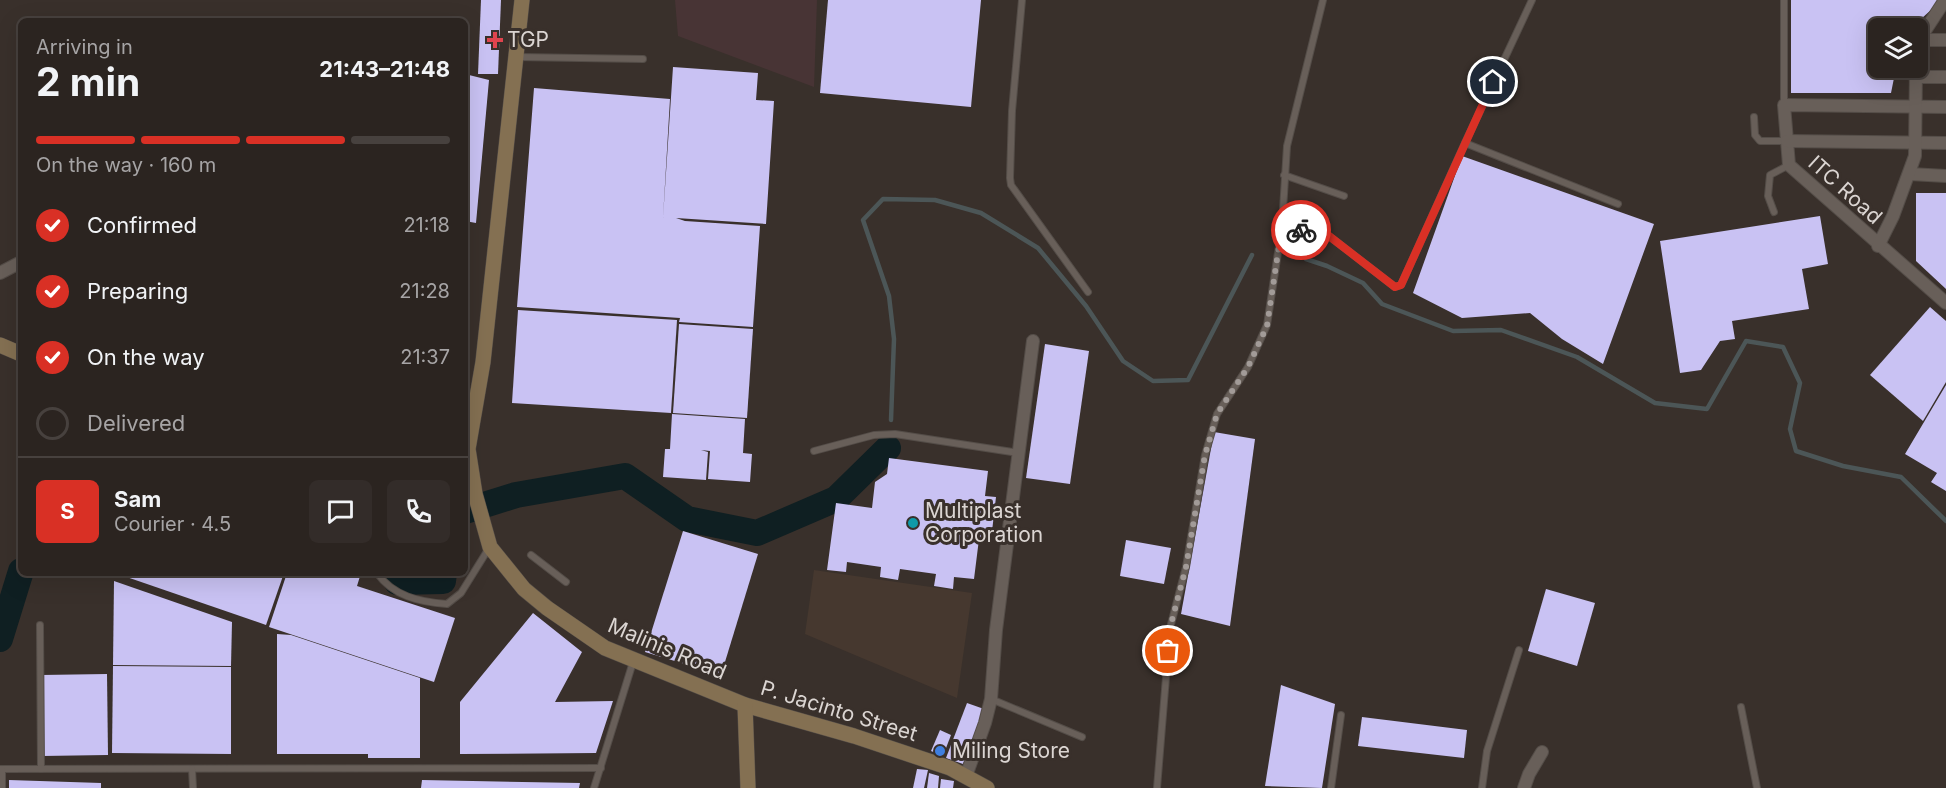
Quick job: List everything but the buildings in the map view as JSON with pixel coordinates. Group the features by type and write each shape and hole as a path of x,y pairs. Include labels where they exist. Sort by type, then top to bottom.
{"main road":[{"name":"Malinis Road","path":"522,0 483,362 468,415 468,449 478,510 490,547 506,570 547,608 605,648 745,705"},
{"path":"0,345 18,353"},
{"path":"745,705 748,788"},
{"name":"P. Jacinto Street","path":"745,705 854,736 950,768 987,788"}],"street":[{"path":"1928,30 1943,6"},
{"path":"1928,44 1946,40"},
{"path":"1928,74 1946,77"},
{"path":"1878,246 1910,174 1915,156 1916,78"},
{"path":"1784,105 1946,107"},
{"name":"ITC Road","path":"1784,105 1789,165 1878,246 1946,303"},
{"path":"1787,141 1946,143"},
{"path":"1910,174 1946,176"},
{"path":"0,273 18,264"},
{"path":"966,776 991,699 1033,341"},
{"path":"1524,788 1542,752"}],"lane":[{"path":"1022,0 1012,111 1011,185 1088,292"},
{"path":"1157,788 1170,628 1186,567 1205,455 1217,414 1248,367 1267,326 1282,226 1287,146 1323,0"},
{"path":"1282,226 1329,236 1395,287 1401,285 1532,0"},
{"name":"ITC Road","path":"1784,0 1784,105"},
{"path":"516,57 643,59"},
{"path":"1754,117 1755,135 1760,141 1787,141"},
{"path":"1465,143 1618,204"},
{"path":"1774,212 1768,196 1770,175 1789,165"},
{"path":"1284,175 1344,196"},
{"path":"814,451 874,435 895,434 1019,453"},
{"path":"379,576 386,585 404,596 447,604 461,593 490,547"},
{"path":"531,555 566,582"},
{"path":"40,625 41,769"},
{"path":"1482,788 1487,751 1519,650"},
{"path":"594,788 633,661"},
{"path":"991,699 1082,737"},
{"path":"1741,708 1757,788"},
{"path":"1331,788 1341,716"},
{"path":"2,788 1,770 601,768"},
{"path":"192,769 193,788"}],"shaded area":[{"path":"675,0 817,0 814,87 678,36"},
{"name":"Multiplast Corporation","path":"814,570 972,593 957,698 805,634"}],"waterway":[{"path":"891,420 894,339 889,296 863,220 883,199 935,200 981,213 1038,248 1086,306 1123,361 1153,381 1188,380 1252,255"},
{"path":"1306,259 1363,283 1382,304 1453,331 1501,330 1577,357 1655,403 1707,409 1746,341 1783,347 1800,383 1790,429 1796,451 1843,466 1901,477 1946,521"},
{"path":"468,510 516,495 625,476 687,519 757,533 836,499 888,448"},
{"path":"0,639 19,576"},
{"path":"394,576 397,582 443,581 444,576"}],"way so far":[{"path":"1168,651 1170,628 1186,567 1205,455 1217,414 1248,367 1267,326 1282,226 1301,230"}],"place":[{"name":"TGP","path":"495,40"},
{"name":"Multiplast Corporation","path":"913,523"},
{"name":"Miling Store","path":"940,751"}],"route":[{"path":"1301,230 1329,236 1395,287 1401,285 1493,82"}]}
